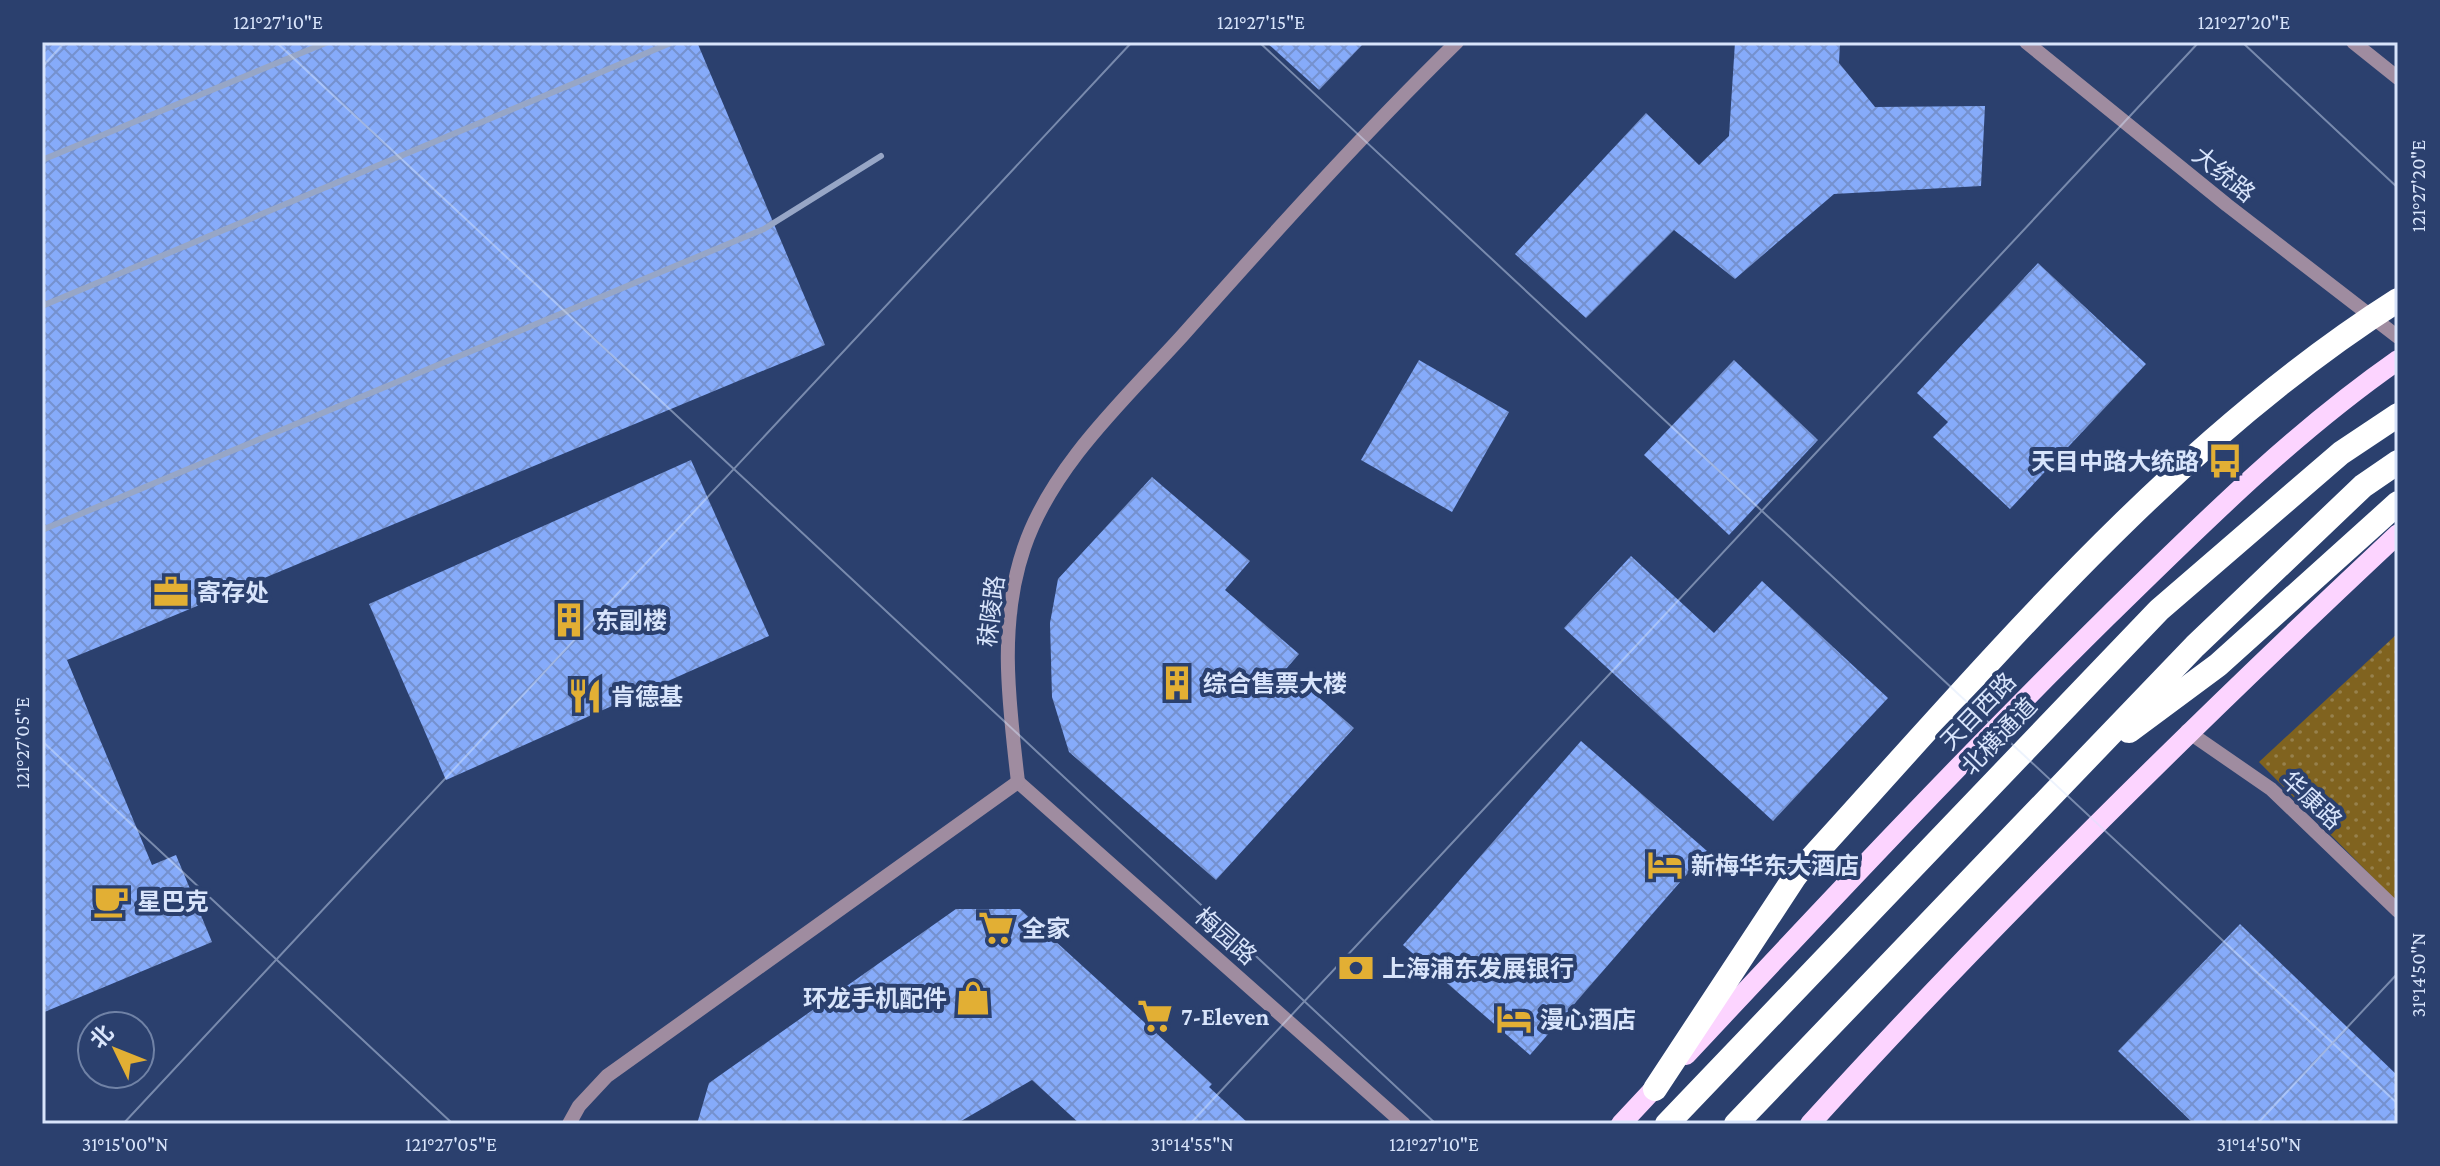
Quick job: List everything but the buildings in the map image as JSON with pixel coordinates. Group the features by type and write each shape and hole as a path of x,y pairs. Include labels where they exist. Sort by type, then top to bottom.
{"highway":[{"path":"1655,1089 1796,875 1990,664 2143,505 2268,391 2398,300"},
{"path":"2341,453 2398,404"},
{"name":"北横通道","path":"1667,1124 2159,610 2341,453 2398,415"},
{"path":"1736,1124 2195,646 2363,486 2398,462"},
{"path":"2073,773 2218,665 2398,503"}],"main road":[{"name":"天目西路","path":"1621,1124 2049,674 2172,553 2286,445 2398,360"},
{"path":"1810,1124 1896,1030 2187,731 2398,534"}],"street":[{"name":"秣陵路","path":"1018,782 1007,666 1009,621 1014,583 1037,514 1100,427 1357,140 1457,42"},
{"name":"大统路","path":"2026,42 2227,205 2398,337"},
{"path":"2353,42 2398,78"},
{"name":"华康路","path":"2187,731 2271,789 2398,911"},
{"path":"569,1124 579,1106 607,1076 1018,782"},
{"name":"梅园路","path":"1018,782 1404,1124"}],"shaded area":[{"path":"2398,633 2398,903 2259,762"}],"railway":[{"path":"42,160 328,42"},
{"path":"42,306 673,42"},
{"path":"42,530 764,229 881,156"}],"place":[{"name":"天目中路大统路","path":"2225,461"},
{"name":"寄存处","path":"171,592"},
{"name":"东副楼","path":"569,620"},
{"name":"综合售票大楼","path":"1177,683"},
{"name":"肯德基","path":"585,696"},
{"name":"新梅华东大酒店","path":"1665,865"},
{"name":"星巴克","path":"111,901"},
{"name":"全家","path":"996,928"},
{"name":"上海浦东发展银行","path":"1356,968"},
{"name":"环龙手机配件","path":"973,998"},
{"name":"7-Eleven","path":"1155,1016"},
{"name":"漫心酒店","path":"1514,1019"}]}
